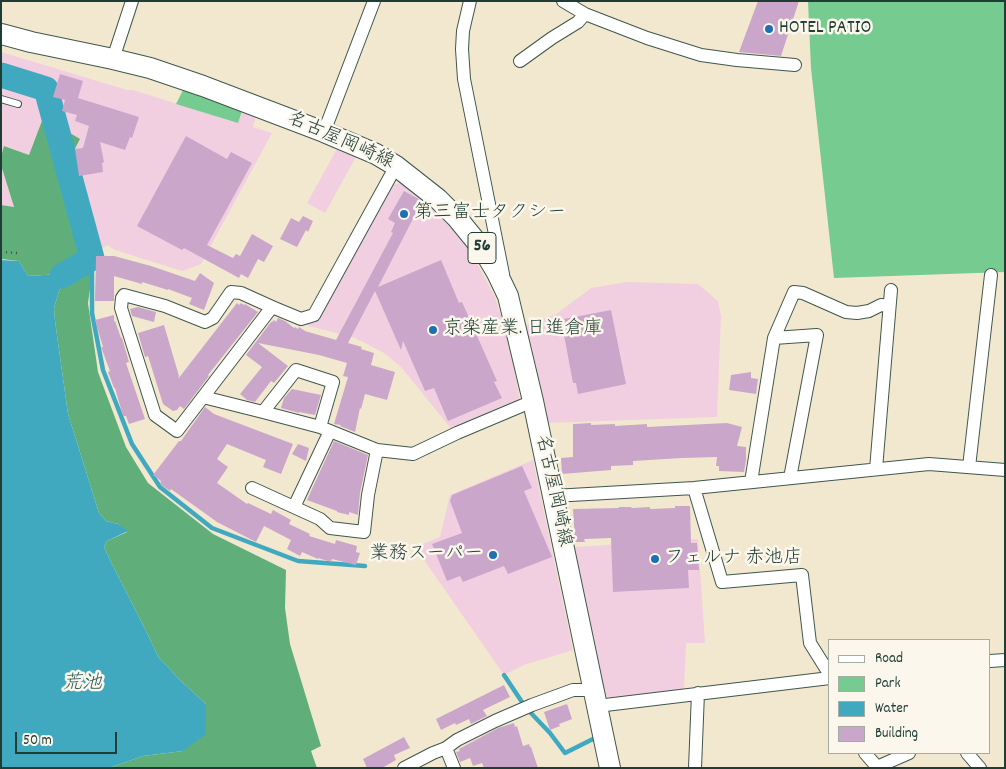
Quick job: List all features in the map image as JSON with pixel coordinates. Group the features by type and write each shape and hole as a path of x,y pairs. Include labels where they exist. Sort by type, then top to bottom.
{"main road":[{"name":"名古屋岡崎線","path":"1,34 150,68 324,132 376,154 396,166 438,199 457,218 484,251 498,273 508,296 533,400 610,768"}],"street":[{"path":"113,59 132,1"},
{"path":"324,132 374,1"},
{"path":"470,1 463,31 464,79 508,296"},
{"path":"563,1 585,14 647,38 701,55 795,65"},
{"path":"520,61 578,22 585,14"},
{"path":"272,307 177,431 155,415 121,308 124,295 165,306 205,322 213,318 231,292 241,293 301,318 314,315 396,166"},
{"path":"970,468 991,275"},
{"path":"876,469 891,290"},
{"path":"751,482 774,338 794,292 804,293 846,312 857,313 869,311 881,305 889,306"},
{"path":"774,338 817,335 790,478"},
{"path":"263,412 296,370 333,382 325,429 294,507"},
{"path":"203,398 325,429 376,450 413,454 533,400"},
{"path":"252,488 320,520 330,528 364,532 376,450"},
{"path":"553,496 694,488 929,464 1005,470"},
{"path":"694,488 722,582 802,575 810,643 828,673"},
{"path":"991,661 1005,660"},
{"path":"404,768 446,748 456,740 495,721 573,690 595,698 698,693 828,676"},
{"path":"695,768 698,693"},
{"path":"446,748 454,768"},
{"path":"866,754 877,767 907,754"},
{"path":"967,754 980,768"}],"lane":[{"path":"1,99 18,104"}],"path":[{"path":"1,252 18,254"}],"shaded area":[{"path":"1,52 238,123 242,111 256,116 253,127 272,133 201,264 182,271 115,250 107,245 95,254 51,98 29,155 5,146 1,157"},
{"path":"338,147 357,155 325,213 307,203"},
{"path":"1,165 14,208 1,205"},
{"path":"400,183 413,191 431,207 466,246 495,297 512,356 520,401 453,431 401,367 384,353 355,338 302,324 316,321 392,185"},
{"path":"627,282 698,284 718,301 721,316 717,417 547,423 526,325 556,314 591,288"},
{"path":"533,460 573,650 524,665 504,675 415,547 440,537 450,495"},
{"path":"698,539 705,643 686,643 684,689 612,699 604,694 574,547"}],"green space":[{"path":"808,1 1005,1 1005,272 834,278 811,68"},
{"path":"183,90 242,111 238,123 176,104"},
{"path":"51,97 60,127 80,139 69,160 95,254 88,303 98,372 126,447 148,483 213,534 286,570 285,608 290,644 321,746 311,751 317,768 109,768 143,756 183,751 206,704 159,658 104,547 107,541 127,532 118,524 106,521 99,513 68,414 54,308 65,279 60,274 28,276 19,261 1,259 1,205 14,207 1,165 4,146 29,155"}],"water":[{"name":"荒池","path":"1,260 19,261 28,276 60,274 65,279 54,308 68,414 99,513 106,521 118,524 128,531 107,541 104,547 159,658 206,704 206,734 183,751 143,756 109,768 1,768"}],"building":[{"name":"HOTEL PATIO","path":"758,1 799,1 781,56 739,52"},
{"path":"60,74 83,81 78,98 139,117 132,138 130,137 125,150 100,142 104,162 102,163 103,172 79,176 75,149 83,148 89,126 75,121 77,115 62,111 65,100 53,97"},
{"path":"186,136 227,159 231,152 252,163 207,245 233,258 236,254 240,256 252,234 273,246 264,262 258,259 248,278 241,274 239,278 184,248 182,250 137,226"},
{"path":"404,191 422,201 378,287 441,260 459,303 462,302 497,381 494,382 502,398 448,421 434,388 425,391 403,341 401,350 375,291 348,343 374,353 371,365 395,372 387,400 365,394 355,432 341,425 334,424 348,377 343,376 347,363 319,355 258,343 288,366 274,383 271,381 255,402 247,400 240,394 262,367 246,355 271,322 274,320 276,322 278,318 294,328 298,329 299,327 305,331 336,340 393,233 391,232 395,223 388,219"},
{"path":"303,216 313,221 308,232 306,230 297,247 280,239 291,218 299,222"},
{"path":"96,256 114,256 195,281 200,273 214,283 204,310 189,304 192,298 168,289 114,276 114,301 95,301"},
{"path":"237,303 239,305 241,303 245,304 258,312 208,375 184,409 180,406 177,410 173,411 163,404 148,356 145,357 138,333 164,325 179,376 178,379"},
{"path":"138,307 156,312 154,322 132,316 130,309"},
{"path":"611,310 626,384 578,394 576,383 573,383 564,335 567,334 564,319"},
{"path":"114,315 114,322 122,338 129,362 126,363 145,419 129,424 126,416 123,416 108,372 110,371 101,347 103,347 95,320"},
{"path":"751,372 751,378 758,379 756,394 729,390 731,375"},
{"path":"292,389 321,395 315,415 281,408 284,398"},
{"path":"205,407 214,414 293,444 281,474 263,467 266,460 227,444 217,459 228,467 217,483 247,504 271,514 273,510 291,520 289,524 310,534 309,536 335,544 336,540 357,546 356,552 360,553 356,565 332,559 331,562 318,559 302,552 300,556 287,549 291,540 264,526 256,542 217,522 171,489 170,491 160,484 161,481 153,475 179,441 181,441"},
{"path":"591,423 591,425 615,424 615,426 647,424 647,427 727,423 742,427 737,446 746,447 744,472 719,471 719,466 716,466 717,457 633,461 633,465 611,466 611,470 562,474 561,458 573,457 573,424"},
{"path":"334,441 368,455 360,493 358,515 349,512 349,515 337,512 307,500"},
{"path":"298,444 309,448 306,461 292,454"},
{"path":"522,466 532,488 524,491 552,557 508,574 504,566 463,582 460,576 447,581 432,544 462,533 450,501 452,495"},
{"path":"675,506 690,506 691,543 697,543 699,570 688,570 689,588 613,592 611,538 584,539 585,542 575,542 573,509 650,507 650,509 675,508"},
{"path":"504,685 510,697 483,710 487,716 471,724 469,719 441,730 436,719"},
{"path":"567,704 572,719 550,730 544,712"},
{"path":"514,723 515,727 517,726 523,746 529,744 531,747 538,768 484,768 482,763 473,766 470,758 460,762 456,752 460,751 459,749 498,728"},
{"path":"404,737 410,748 394,755 396,760 382,768 367,768 363,759"}],"waterway":[{"path":"1,75 46,89 92,258 62,276"},
{"path":"92,258 92,313 103,370 132,444 160,487 212,528 298,561 365,566"},
{"path":"504,675 524,705"},
{"path":"529,711 550,733 565,753 593,739"}],"place":[{"name":"HOTEL PATIO","path":"769,29"},
{"name":"第三富士タクシー","path":"404,214"},
{"name":"京楽産業. 日進倉庫","path":"433,330"},
{"name":"業務スーパー","path":"493,555"},
{"name":"フェルナ 赤池店","path":"655,559"}]}
